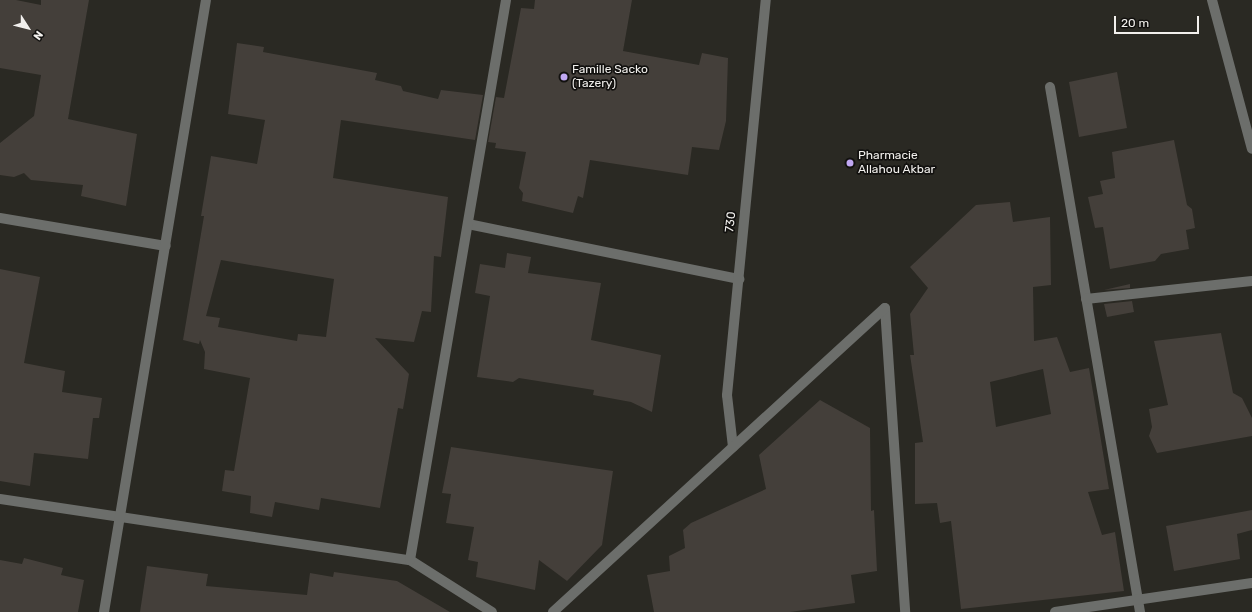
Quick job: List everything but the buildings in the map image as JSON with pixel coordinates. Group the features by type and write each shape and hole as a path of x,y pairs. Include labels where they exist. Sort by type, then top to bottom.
{"street":[{"path":"104,612 121,519 206,0"},
{"path":"410,560 506,0"},
{"name":"730","path":"733,447 727,395 766,0"},
{"path":"1212,0 1252,149"},
{"path":"1050,87 1139,607"},
{"path":"0,218 166,246"},
{"path":"468,224 739,279"},
{"path":"1086,299 1252,281"},
{"path":"553,612 885,308 905,612"},
{"path":"0,499 121,519 410,560 492,612"},
{"path":"1054,612 1139,607 1252,584"}],"place":[{"name":"Famille Sacko (Tazery)","path":"564,77"},
{"name":"Pharmacie Allahou Akbar","path":"850,163"}]}
